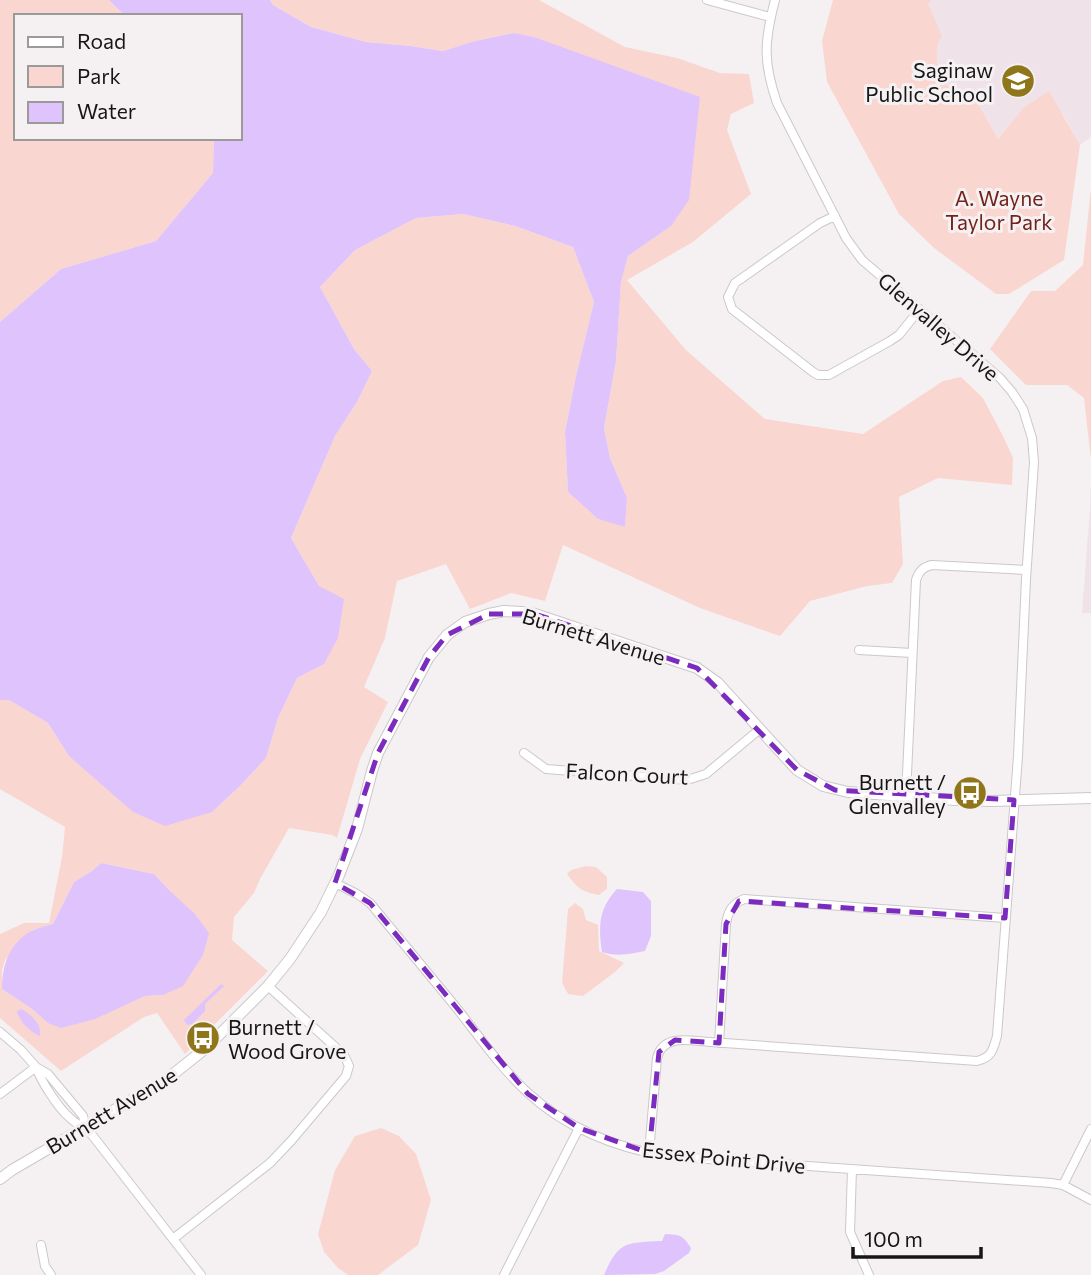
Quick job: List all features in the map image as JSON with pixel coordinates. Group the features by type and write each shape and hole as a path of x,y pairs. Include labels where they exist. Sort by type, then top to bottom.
{"street":[{"path":"706,0 770,17"},
{"name":"Glenvalley Drive","path":"719,1042 977,1061 986,1059 991,1054 997,1036 1018,756 1026,570 1034,462 1032,438 1023,409 1012,392 1000,378 853,250 777,103 769,80 765,45 775,0"},
{"path":"835,216 820,223 735,284 728,297 732,309 813,372 823,376 899,335 919,310"},
{"path":"906,796 916,580 919,572 932,565 1026,570"},
{"name":"Burnett Avenue","path":"0,1179 167,1079 205,1048 268,986 308,933 335,883 357,829 378,753 403,704 429,657 447,635 465,622 504,611 536,614 697,668 718,683 797,770 823,786 848,792 955,800 1091,798"},
{"path":"859,650 912,653"},
{"name":"Falcon Court","path":"524,753 546,769 687,780 706,774 760,729"},
{"name":"Essex Point Drive","path":"335,883 370,903 521,1087 546,1107 601,1138 649,1153 1063,1185 1091,1200"},
{"path":"649,1153 659,1052 668,1042 675,1040 719,1042 726,924 728,913 739,901 744,899 1006,918"},
{"path":"173,1239 270,1163 346,1076 349,1066 344,1055 268,986"},
{"path":"0,1032 36,1067 41,1080 70,1118 86,1128 201,1275"},
{"path":"0,1094 36,1067"},
{"path":"504,1275 579,1128"},
{"path":"1063,1185 1091,1129"},
{"path":"852,1169 849,1232 869,1275"},
{"path":"41,1245 45,1266 51,1275"}],"highlighted area":[{"path":"489,614 535,614 697,668 797,770 835,790 1014,800 1005,918 739,901 726,924 719,1043 675,1040 659,1052 649,1153 579,1128 528,1094 370,903 335,883 378,753 429,657 447,635"}],"shaded area":[{"name":"Saginaw Public School","path":"932,0 1091,0 1091,137 1080,145 1063,114 1023,108 998,139 975,98 961,99 952,92 940,72 928,4"},
{"path":"1091,483 1091,613 1082,613 1090,507"}],"green space":[{"path":"0,0 109,0 123,14 14,14 14,140 214,140 213,173 156,241 61,269 0,322"},
{"path":"270,0 539,0 625,47 677,58 720,73 749,74 754,103 731,114 727,130 751,194 693,242 627,280 686,350 765,419 863,434 943,381 961,377 983,398 1004,438 1013,458 1012,485 938,478 899,497 903,564 892,583 867,586 810,601 780,636 700,608 563,545 545,601 511,593 470,609 446,564 397,581 385,638 364,687 388,702 360,759 337,838 289,828 254,893 234,917 232,940 268,971 185,1054 157,1013 144,1017 61,1071 0,1018 0,934 24,923 49,923 65,827 0,789 0,700 9,700 48,723 69,756 212,812 266,758 278,718 297,678 324,664 319,586 291,538 335,436 357,402 372,371 354,349 320,287 355,250 416,218 463,214 515,226 573,247 594,302 565,432 568,492 598,519 625,526 627,498 610,458 604,428 616,361 621,282 628,256 671,226 534,37 514,33 443,51 366,42 311,27 273,5","holes":["101,863 154,874 171,892 163,995 145,996 121,1006 48,1023 2,989 5,960 32,930 53,924 74,882"]},
{"name":"A. Wayne Taylor Park","path":"833,0 932,0 928,4 942,36 938,44 937,61 944,79 961,99 975,98 998,139 1023,108 1049,91 1080,145 1064,260 1009,294 996,294 934,248 899,214 827,82 822,41"},
{"path":"1091,188 1091,460 1084,398 1067,385 1026,385 990,349 1031,291 1055,291 1083,265"},
{"path":"586,866 596,867 607,877 607,889 599,895 580,889 567,874 571,870"},
{"path":"575,903 583,909 586,920 598,925 599,951 624,963 583,996 568,994 562,983 568,909"},
{"path":"381,1128 399,1136 416,1154 431,1200 418,1245 378,1275 348,1275 324,1252 318,1234 335,1170 355,1136"}],"water":[{"path":"109,0 270,0 273,5 311,27 366,42 443,51 514,33 534,37 700,97 689,200 671,226 628,256 621,282 616,361 604,428 610,458 627,498 625,527 598,519 568,492 565,432 594,302 573,247 515,226 463,214 416,218 355,250 320,287 354,349 372,371 357,402 335,436 291,538 319,586 344,599 338,638 324,664 297,678 278,718 266,758 212,812 165,826 133,812 69,756 48,723 9,700 0,700 0,322 61,269 156,241 213,173 214,140 242,140 242,14 123,14"},
{"path":"101,863 154,874 194,913 209,933 203,955 183,986 163,995 145,996 95,1019 61,1028 48,1023 2,989 3,972 8,956 17,942 33,930 53,924 74,882"},
{"path":"617,889 643,892 651,901 651,936 645,951 618,955 602,952 601,918 606,903"},
{"path":"221,984 224,986 205,1004 205,1011 192,1024 187,1025 184,1020"},
{"path":"21,1009 35,1020 40,1036 22,1022 17,1011"},
{"path":"665,1234 683,1238 691,1248 689,1253 664,1271 655,1274 604,1275 620,1249 632,1243 662,1241"}],"place":[{"name":"Saginaw Public School","path":"1018,81"},
{"name":"Burnett / Glenvalley","path":"970,793"},
{"name":"Burnett / Wood Grove","path":"203,1038"}]}
